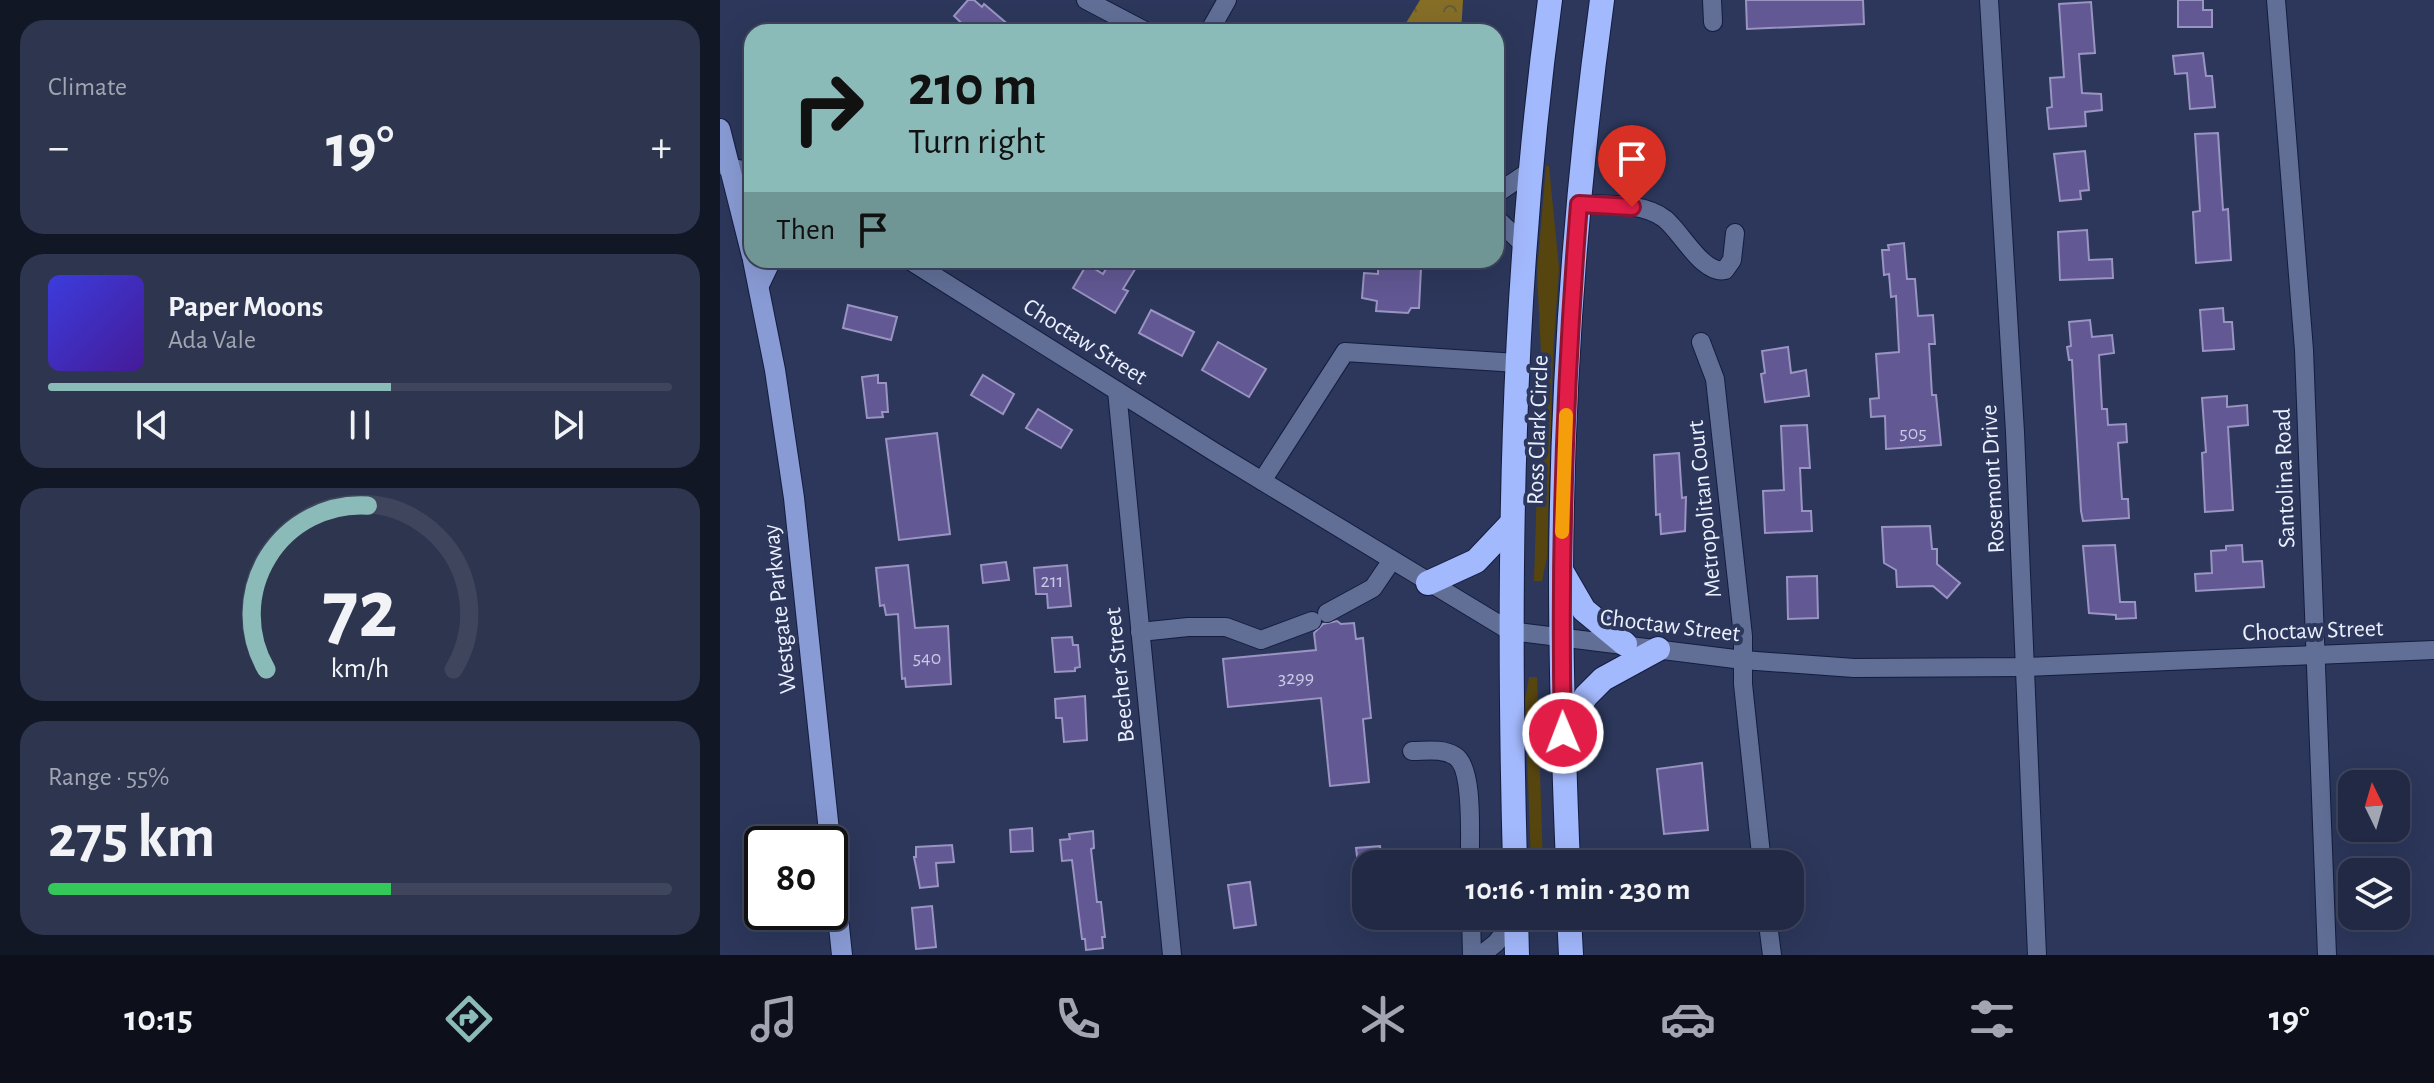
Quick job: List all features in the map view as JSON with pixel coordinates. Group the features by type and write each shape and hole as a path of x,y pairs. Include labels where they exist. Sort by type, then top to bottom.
{"highway":[{"name":"Ross Clark Circle","path":"1515,850 1510,525 1524,245 1550,0"},
{"name":"Ross Clark Circle","path":"1567,850 1561,571 1566,414 1579,204 1602,0"},
{"path":"1428,583 1476,561 1510,525"},
{"path":"1561,571 1584,610 1625,644"},
{"path":"1563,733 1586,696 1603,679 1658,649"},
{"path":"1516,930 1517,955"},
{"path":"1570,930 1571,955"}],"main road":[{"name":"Westgate Parkway","path":"720,129 723,170 744,234"},
{"name":"Westgate Parkway","path":"755,268 775,370 795,512 842,955"},
{"path":"759,285 767,268"}],"street":[{"path":"1086,0 1132,24"},
{"path":"1214,24 1227,0"},
{"path":"1712,0 1713,22"},
{"name":"Rosemont Drive","path":"1989,0 2015,432 2037,955"},
{"name":"Santolina Road","path":"2276,0 2304,350 2327,955"},
{"path":"723,170 744,171"},
{"path":"1504,189 1530,171"},
{"path":"1579,204 1632,207 1658,214 1714,271 1725,270 1731,264 1735,233"},
{"path":"1504,226 1524,245"},
{"name":"Choctaw Street","path":"922,268 1262,481 1510,631 1743,660 1854,668 2026,667 2434,650"},
{"name":"Metropolitan Court","path":"1701,342 1715,379 1743,636 1743,684 1761,850"},
{"path":"1262,481 1345,352 1517,363"},
{"name":"Beecher Street","path":"1117,391 1172,955"},
{"path":"1140,632 1226,627 1261,640 1320,617 1373,588 1392,560"},
{"path":"1412,751 1441,751 1458,757 1468,773 1470,850"},
{"path":"1471,930 1472,955"},
{"path":"1481,955 1506,930"},
{"path":"1769,930 1772,955"}],"shaded area":[{"path":"1546,166 1549,166 1559,268 1553,354 1547,557 1542,581 1534,581 1541,353 1537,273"},
{"path":"1529,677 1537,677 1543,850 1530,850 1525,700"}],"green space":[{"path":"1420,0 1463,0 1462,24 1406,23"}],"building":[{"path":"968,0 974,0 982,7 984,4 1008,24 962,24 954,16"},
{"path":"1746,0 1863,0 1864,24 1747,29"},
{"path":"2178,0 2203,0 2203,10 2212,10 2212,27 2178,27"},
{"path":"2091,2 2095,53 2079,54 2082,93 2101,94 2102,110 2085,112 2086,126 2049,129 2047,108 2052,107 2050,78 2064,77 2059,4"},
{"path":"2203,53 2206,76 2212,76 2215,107 2190,109 2187,73 2175,74 2173,56"},
{"path":"2218,133 2223,210 2228,209 2231,260 2196,263 2193,212 2200,211 2195,134"},
{"path":"2085,151 2089,190 2080,191 2081,199 2060,201 2054,154"},
{"path":"2087,230 2089,260 2112,259 2113,278 2060,280 2058,232"},
{"path":"1904,243 1907,279 1915,279 1918,316 1933,315 1935,344 1929,344 1932,395 1936,395 1941,445 1886,449 1885,416 1871,417 1870,399 1879,398 1876,354 1899,352 1896,296 1891,297 1889,274 1884,275 1882,250 1889,250 1888,245"},
{"path":"1085,268 1093,268 1103,274 1106,268 1136,268 1123,289 1128,291 1115,313 1073,288"},
{"path":"1378,268 1421,268 1419,308 1411,308 1408,313 1376,311 1377,301 1362,298 1364,273 1378,274"},
{"path":"848,305 897,317 891,340 843,328"},
{"path":"2223,308 2224,322 2232,322 2234,349 2203,351 2200,310"},
{"path":"1151,310 1194,332 1182,356 1139,333"},
{"path":"2090,320 2092,337 2112,335 2114,353 2099,355 2102,409 2107,409 2108,425 2126,424 2127,442 2118,443 2122,499 2128,499 2129,518 2083,521 2081,511 2072,360 2069,360 2067,347 2071,346 2069,322"},
{"path":"1218,342 1266,369 1249,397 1202,370"},
{"path":"1788,347 1791,373 1806,370 1809,396 1765,402 1762,351"},
{"path":"878,375 878,383 886,383 888,412 882,412 883,417 867,418 862,377"},
{"path":"983,375 1014,394 1003,414 971,395"},
{"path":"2227,396 2227,407 2247,405 2248,425 2228,427 2233,510 2205,512 2202,453 2206,452 2202,398"},
{"path":"1038,409 1072,430 1061,448 1026,428"},
{"path":"1807,425 1810,468 1800,468 1802,511 1811,511 1812,531 1765,533 1763,491 1784,490 1781,426"},
{"path":"937,433 950,534 899,540 886,439"},
{"path":"1679,453 1682,498 1686,497 1685,531 1661,534 1660,514 1656,515 1654,455"},
{"path":"1930,526 1932,549 1937,549 1937,564 1960,583 1947,598 1933,586 1897,587 1896,570 1884,563 1882,527"},
{"path":"2115,545 2120,602 2135,602 2136,618 2116,619 2116,615 2089,613 2083,546"},
{"path":"2242,545 2243,562 2262,561 2264,587 2196,591 2195,574 2212,573 2211,551"},
{"path":"1006,562 1009,580 983,583 981,565"},
{"path":"908,565 915,628 948,626 951,684 906,687 905,678 902,679 898,614 886,615 884,605 880,606 876,568"},
{"path":"1067,565 1071,606 1048,608 1047,594 1036,594 1034,568"},
{"path":"1817,576 1818,618 1788,619 1787,577"},
{"path":"1337,621 1341,624 1354,623 1356,639 1363,638 1371,718 1363,719 1369,782 1330,786 1321,698 1228,707 1223,659 1316,650 1314,633 1323,624"},
{"path":"1072,637 1073,645 1078,645 1080,667 1075,671 1055,672 1052,638"},
{"path":"1085,696 1087,740 1064,742 1062,718 1056,718 1055,699"},
{"path":"1702,763 1708,830 1664,834 1657,769"},
{"path":"1032,828 1033,851 1011,852 1010,830"},
{"path":"1093,831 1094,848 1091,849 1097,902 1101,902 1105,937 1102,937 1103,948 1086,950 1072,860 1062,861 1060,840 1070,839 1069,834"},
{"path":"952,845 954,862 936,863 938,886 920,888 914,857 916,847"},
{"path":"1380,846 1380,850 1356,850"},
{"path":"1250,882 1256,925 1234,928 1228,885"},
{"path":"932,906 936,947 916,949 912,908"}],"slow traffic":[{"path":"1562,532 1566,415"}],"route":[{"path":"1563,733 1561,571 1566,414 1579,204 1632,207"}]}
